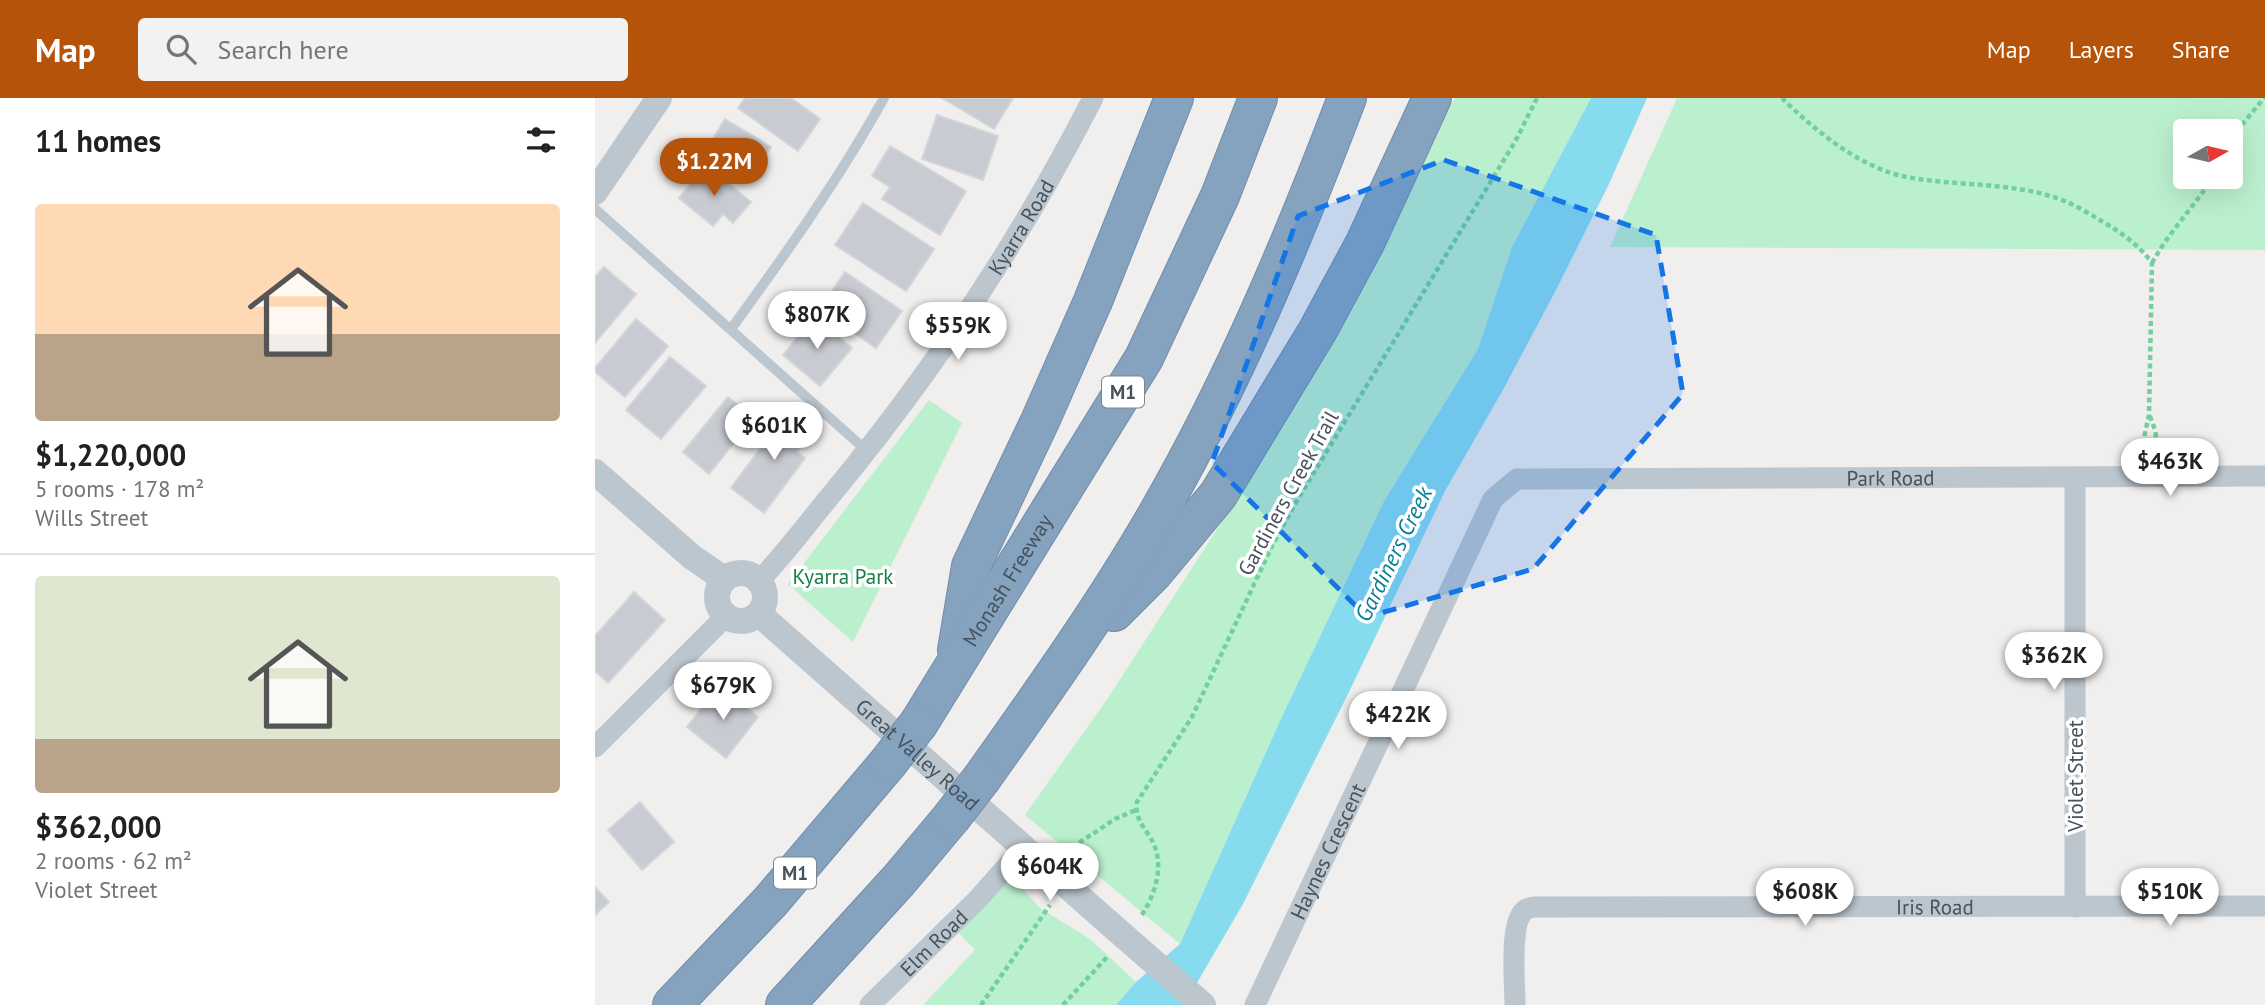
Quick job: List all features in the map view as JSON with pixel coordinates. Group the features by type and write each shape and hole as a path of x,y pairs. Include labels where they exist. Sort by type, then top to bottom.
{"highway":[{"path":"954,669 971,566 1093,301 1174,98"},
{"name":"Monash Freeway","path":"672,1005 770,902 888,763 919,723 954,669 1144,358 1220,196 1258,98"},
{"path":"785,1005 899,880 982,778 1064,663 1158,513 1225,387 1298,225 1347,98"},
{"path":"1064,663 1154,572 1218,495 1318,330 1360,254 1432,98"}],"street":[{"path":"595,192 659,98"},
{"name":"Kyarra Road","path":"759,580 867,450 975,300 1060,163 1093,98"},
{"path":"595,472 692,556 724,579"},
{"name":"Park Road","path":"1517,479 2265,476"},
{"name":"Violet Street","path":"2075,477 2075,907"},
{"name":"Haynes Crescent","path":"1255,1005 1493,499 1517,479"},
{"path":"742,572 759,580 766,598 759,614 743,622 726,616 717,598 718,588 724,579 742,572"},
{"name":"Great Valley Road","path":"759,614 1203,1005"},
{"path":"597,742 726,616"},
{"name":"Elm Road","path":"870,1005 978,899 1024,847"},
{"name":"Iris Road","path":"1515,1005 1516,930 1522,913 1534,907 2265,906"}],"lane":[{"path":"731,329 833,184 884,98"},
{"path":"595,209 867,450"}],"path":[{"name":"Gardiners Creek Trail","path":"1136,810 1137,802 1192,717 1272,546 1299,497 1516,140 1537,98"},
{"path":"1782,98 1804,120 1878,168 1906,177 2011,188 2052,196 2113,227 2141,247 2152,262"},
{"path":"2243,123 2264,98"},
{"path":"2141,451 2149,415 2152,262 2165,239 2205,189"},
{"path":"2149,415 2155,430 2160,462"},
{"path":"1067,851 1115,819 1136,810 1140,824 1156,851 1158,864 1153,894 1142,915"},
{"path":"981,1005 1045,912"},
{"path":"1063,1005 1108,956"}],"highlighted area":[{"path":"1444,160 1656,235 1683,394 1533,569 1367,617 1212,463 1298,216"}],"green space":[{"path":"1455,98 1591,98 1512,247 1478,349 1384,501 1279,723 1180,944 1025,815 1108,698 1254,472 1387,240"},
{"path":"1677,98 2265,98 2265,250 1610,247"},
{"name":"Kyarra Park","path":"929,400 962,423 853,642 788,584"},
{"path":"1013,878 1040,908 1090,939 1136,982 1116,1005 923,1005 975,950 958,932"}],"water":[{"name":"Gardiners Creek","path":"1591,98 1647,98 1609,184 1556,290 1445,491 1243,904 1184,1005 1116,1005 1136,982 1180,944 1279,723 1384,501 1478,349 1512,247"}],"building":[{"path":"745,98 791,98 820,119 798,151 738,108"},
{"path":"942,98 1013,98 994,129"},
{"path":"937,115 998,136 983,180 922,159"},
{"path":"725,119 771,147 750,182 704,154"},
{"path":"890,146 966,191 940,235 882,199 890,187 872,176"},
{"path":"706,165 751,202 733,223 723,214 713,226 679,198"},
{"path":"863,203 934,249 906,291 835,245"},
{"path":"604,267 636,294 595,343 595,277"},
{"path":"845,272 902,311 876,348 820,309"},
{"path":"814,317 852,348 820,386 783,355"},
{"path":"636,319 668,346 625,397 595,372 595,368"},
{"path":"670,357 706,386 661,439 626,410"},
{"path":"728,397 754,418 709,474 683,452"},
{"path":"790,408 815,427 797,452 805,458 764,513 731,488"},
{"path":"634,592 665,620 608,683 595,671 595,636"},
{"path":"719,686 758,717 726,758 687,727"},
{"path":"640,802 674,842 642,870 608,830"},
{"path":"595,887 609,902 595,915"}]}
